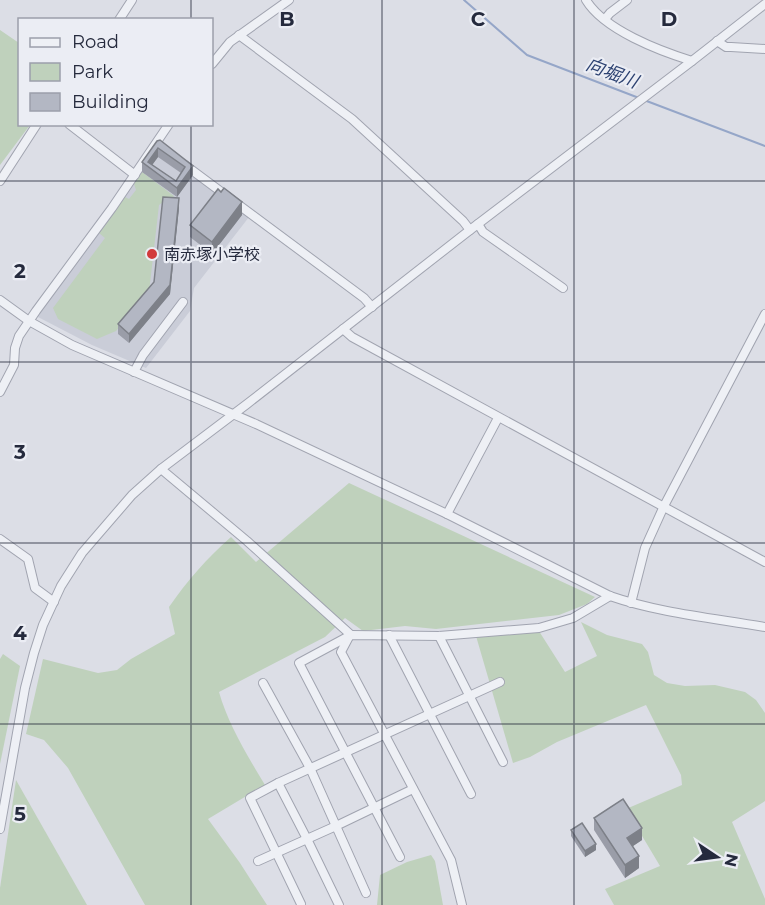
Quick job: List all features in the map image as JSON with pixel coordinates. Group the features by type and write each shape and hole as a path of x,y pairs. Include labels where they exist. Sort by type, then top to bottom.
{"street":[{"path":"120,18 132,0"},
{"path":"213,63 230,42 289,0"},
{"path":"585,0 612,26 659,51 692,62"},
{"path":"605,19 627,0"},
{"path":"0,829 25,688 44,625 61,586 82,553 132,495 161,469 765,4"},
{"path":"239,35 352,119 463,221 483,232 563,288"},
{"path":"717,41 726,47 765,49"},
{"path":"0,181 35,126"},
{"path":"72,126 135,175"},
{"path":"0,392 14,365 15,348 19,336 112,208 168,126"},
{"path":"156,143 165,150"},
{"path":"175,157 354,291 372,307"},
{"path":"0,300 29,321 72,345 256,423 447,514 610,596 653,608 765,627"},
{"path":"134,372 143,355 183,302"},
{"path":"631,603 645,548 663,506 765,314"},
{"path":"343,329 352,337 765,562"},
{"path":"447,514 498,417"},
{"path":"161,469 247,541 351,634"},
{"path":"0,539 28,559 35,588 54,602"},
{"path":"400,857 299,663 351,634 439,636 539,628 573,618 610,596"},
{"path":"351,634 341,652 450,860 462,905"},
{"path":"389,635 471,794"},
{"path":"439,636 503,762"},
{"path":"263,682 310,768 366,892"},
{"path":"301,904 250,798 310,768 500,682"},
{"path":"278,783 339,905"},
{"path":"258,861 412,789"}],"shaded area":[{"name":"南赤塚小学校","path":"157,150 249,217 194,288 190,311 146,368 92,345 38,317 38,313 114,212"}],"green space":[{"path":"0,30 18,42 18,126 29,126 0,165"},
{"path":"142,172 174,196 169,203 163,202 159,205 149,292 116,331 97,339 58,319 53,308 105,238 99,233 125,197 129,199 136,190 134,184"},
{"path":"349,483 595,597 587,604 559,615 436,629 405,626 363,631 345,618 325,637 219,692 233,728 265,785 208,819 267,905 145,905 68,768 44,740 26,734 43,659 98,673 117,670 131,659 175,634 169,607 198,570 231,537 256,562"},
{"path":"581,622 607,635 642,644 648,652 654,675 667,683 685,686 715,685 745,692 756,700 765,713 765,801 732,822 765,899 765,905 614,905 605,889 660,866 626,809 682,785 681,775 646,705 513,763 476,636 537,628 565,672 597,656"},
{"path":"3,654 20,666 0,764 0,659"},
{"path":"16,780 87,905 0,905 0,888"},
{"path":"431,855 435,861 443,905 377,905 380,875 407,862"}],"building":[{"path":"160,140 193,166 177,188 142,162","holes":["158,148 185,167 176,181 148,162"]},
{"path":"224,188 242,202 212,242 190,225 218,189 221,192"},
{"path":"163,197 179,198 170,285 129,334 118,324 154,282"},
{"path":"623,799 642,828 627,838 639,856 625,865 594,818"},
{"path":"582,823 596,844 585,851 571,830"}],"waterway":[{"name":"向堀川","path":"464,0 527,55 639,98"},
{"name":"向堀川","path":"644,100 765,146"}],"place":[{"name":"南赤塚小学校","path":"152,254"}]}
